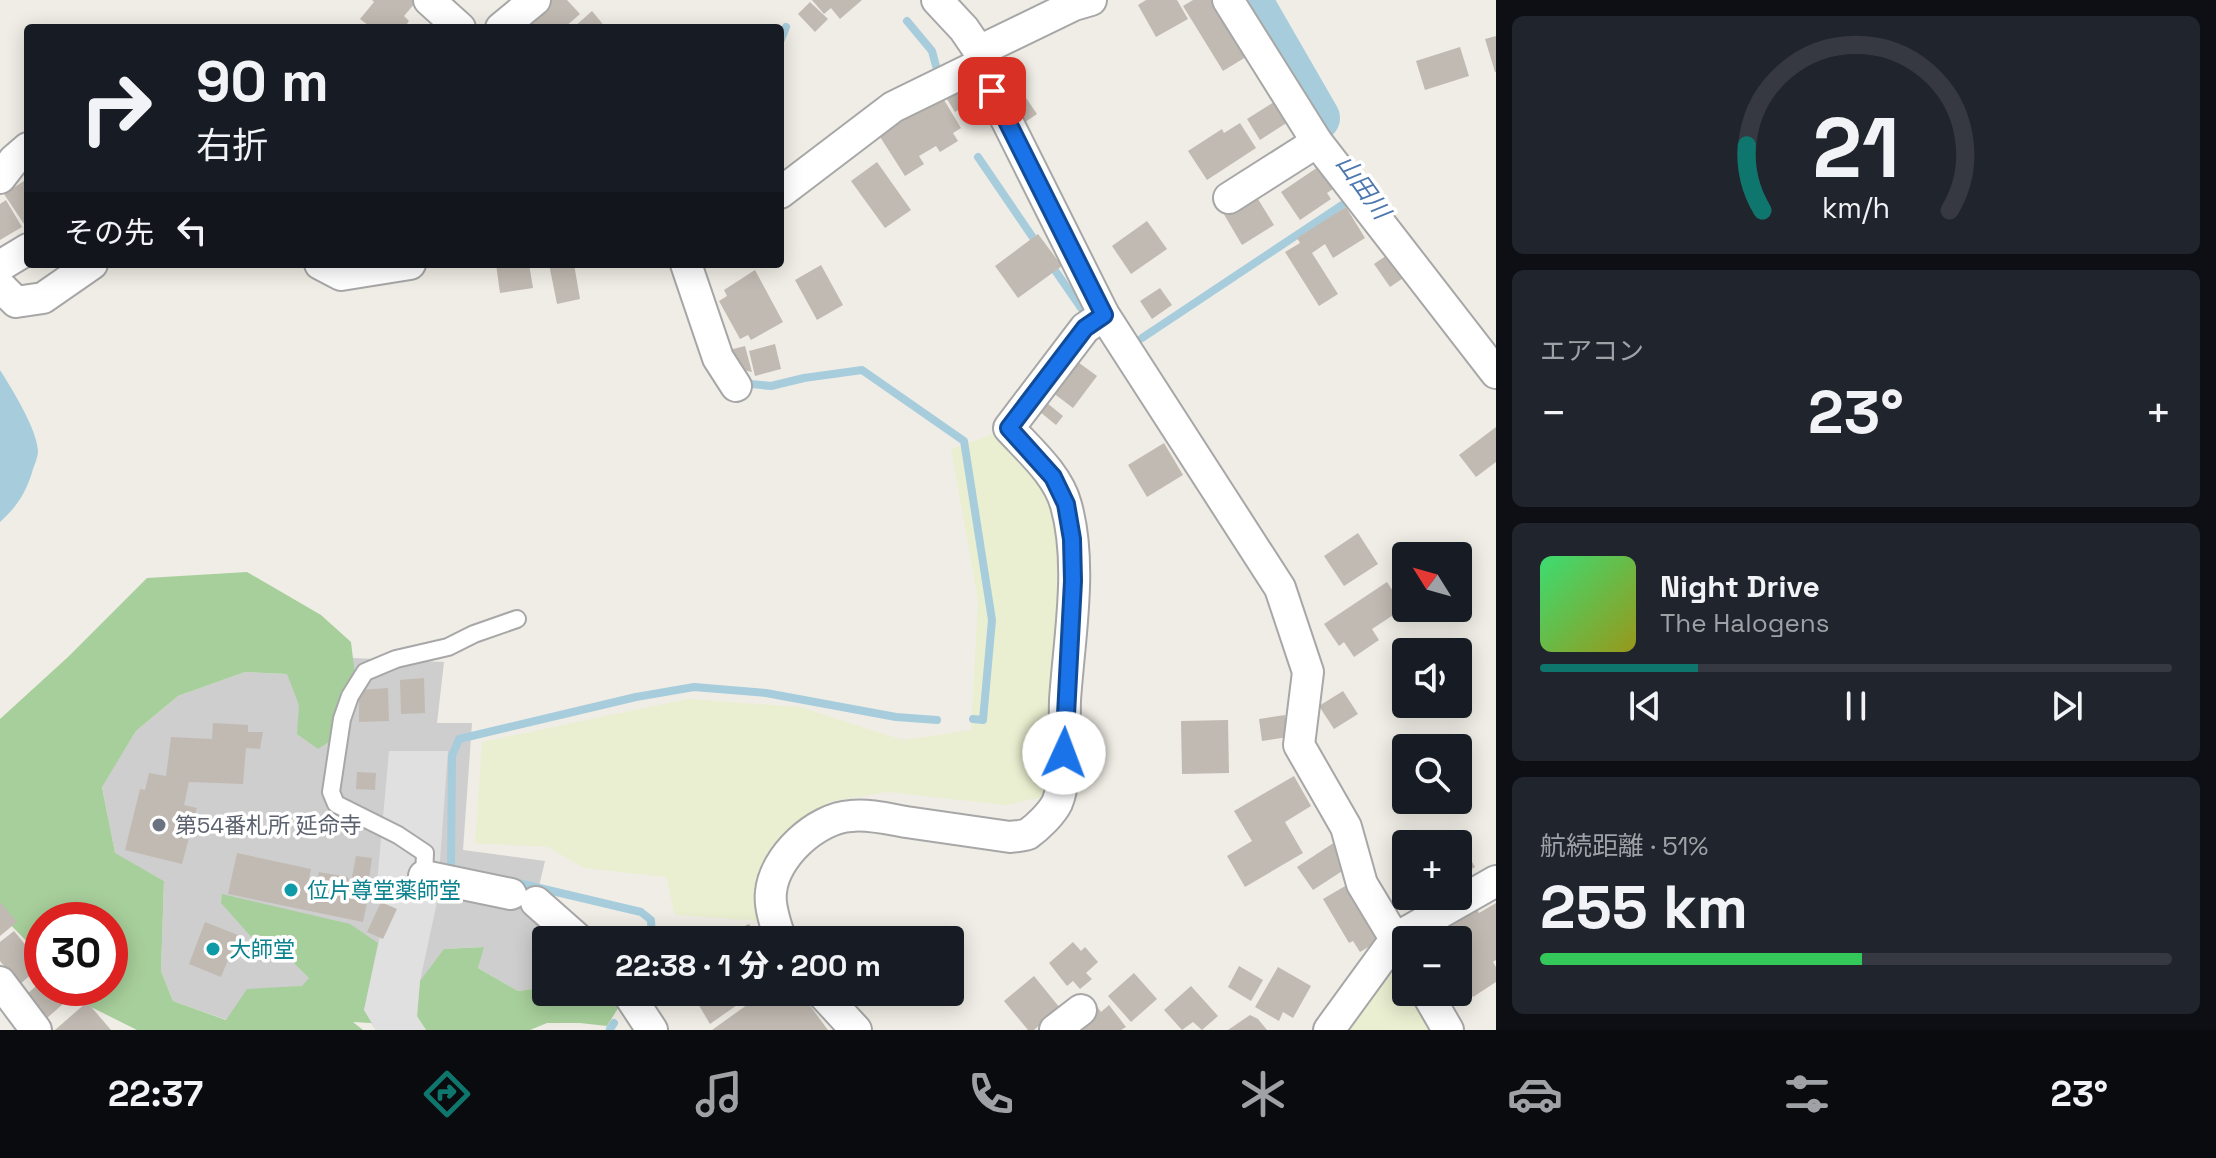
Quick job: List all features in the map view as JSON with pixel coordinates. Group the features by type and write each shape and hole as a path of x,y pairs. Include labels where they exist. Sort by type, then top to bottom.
{"street":[{"path":"429,0 456,24"},
{"path":"506,24 535,0"},
{"path":"937,0 964,29 981,57 992,91 1095,321 1280,588 1308,672 1299,745 1346,827 1362,884 1392,933"},
{"path":"784,190 893,107 1074,5 1091,0"},
{"path":"1228,0 1317,142 1496,373"},
{"path":"1229,198 1317,142"},
{"path":"0,178 24,151"},
{"path":"0,266 24,251"},
{"path":"0,286 16,302 43,298 86,268"},
{"path":"328,268 341,275 385,268"},
{"path":"687,268 718,358 736,386"},
{"path":"776,926 770,892 780,863 798,842 823,825 850,816 1010,837 1026,835 1042,822 1057,803 1063,779 1073,581 1072,539 1066,504 1053,477 1009,428 1095,321"},
{"path":"424,876 523,898 560,926"},
{"path":"1432,926 1496,881"},
{"path":"1329,1030 1392,958"},
{"path":"0,982 36,1030"},
{"path":"636,1006 652,1030"},
{"path":"834,1006 856,1030"},
{"path":"1434,1006 1448,1030"},
{"path":"1055,1030 1081,1010"}],"lane":[{"path":"424,876 425,853 398,835 336,804 331,792 342,719 350,696 365,672 396,659 448,647 517,619"}],"shaded area":[{"path":"353,658 444,662 437,723 472,723 463,850 545,861 532,916 539,926 532,926 532,989 518,991 478,968 483,947 444,949 417,1016 426,1030 376,1030 371,1023 351,1021 227,1020 173,1001 161,971 164,881 115,854 102,786 136,731 178,696 245,672 287,674"},
{"path":"389,751 448,751 437,902 420,981 417,1016 426,1030 376,1030 364,1010 385,913 385,897 377,883"}],"green space":[{"path":"996,433 1044,485 1065,540 1049,796 1005,805 887,792 829,802 782,850 761,921 675,915 666,877 584,868 548,847 475,843 482,742 687,699 800,707 903,740 971,730 978,600 951,449"},
{"path":"247,572 321,615 351,642 357,692 346,731 318,749 297,734 299,705 287,674 245,672 178,696 136,731 102,787 115,853 164,881 161,971 173,1001 226,1020 247,989 302,986 309,978 290,959 254,954 254,940 221,903 222,894 350,924 378,943 364,1010 372,1023 353,1022 363,1030 137,1030 89,1006 128,1006 128,902 24,902 24,939 0,914 0,719 147,578"},
{"path":"484,947 478,968 518,991 532,989 532,1006 619,1006 607,1026 547,1023 530,1030 426,1030 417,1017 420,981 444,949"},
{"path":"1392,973 1392,1006 1425,1006 1438,1030 1347,1030"}],"water":[{"path":"0,370 29,421 38,451 24,491 0,522"}],"building":[{"path":"372,0 416,2 404,16 409,21 407,24 367,24 360,19 374,2"},
{"path":"547,0 567,0 580,14 569,24 527,24 521,17"},
{"path":"812,0 862,0 840,19 831,8 824,14"},
{"path":"1146,0 1177,0 1188,19 1156,37 1138,5"},
{"path":"1193,0 1223,0 1254,52 1223,71 1183,6"},
{"path":"810,2 828,19 815,32 798,14"},
{"path":"592,11 603,24 577,24"},
{"path":"1496,36 1496,72 1495,72 1485,39"},
{"path":"1460,47 1469,76 1425,90 1416,61"},
{"path":"961,79 974,99 955,112 942,91"},
{"path":"1024,95 1037,114 1022,124 1009,104"},
{"path":"932,97 937,104 944,100 961,128 953,133 958,141 940,152 936,146 919,156 924,164 905,176 877,132"},
{"path":"1282,97 1296,117 1260,140 1247,119"},
{"path":"1240,123 1256,148 1207,180 1188,151 1222,129 1224,133"},
{"path":"877,162 911,210 885,228 851,181"},
{"path":"1324,163 1339,185 1327,193 1331,199 1300,220 1281,192"},
{"path":"24,181 24,224 4,194"},
{"path":"1253,191 1274,225 1242,245 1222,211"},
{"path":"6,200 22,227 0,240 0,204"},
{"path":"1346,207 1365,238 1333,258 1325,244 1312,253 1338,294 1319,306 1285,252 1300,243 1297,238"},
{"path":"1147,221 1167,249 1131,274 1112,246"},
{"path":"1038,234 1062,266 1018,298 995,266"},
{"path":"1396,249 1412,272 1390,287 1374,264"},
{"path":"821,265 843,305 817,320 795,280"},
{"path":"497,268 530,268 533,288 500,293"},
{"path":"550,268 575,268 580,299 557,304"},
{"path":"755,270 783,322 751,340 748,335 740,339 719,301 727,296 724,290"},
{"path":"1160,288 1172,305 1152,319 1140,301"},
{"path":"775,344 781,369 755,376 749,351"},
{"path":"745,346 752,372 734,368 729,350"},
{"path":"1071,357 1097,376 1073,408 1048,389"},
{"path":"1041,398 1063,416 1056,425 1034,407"},
{"path":"1496,427 1496,462 1476,477 1459,455"},
{"path":"1164,443 1183,475 1147,497 1128,465"},
{"path":"1358,533 1378,564 1344,586 1324,556"},
{"path":"1387,582 1392,590 1392,616 1372,629 1379,640 1354,657 1344,642 1339,646 1324,624"},
{"path":"424,678 425,713 401,714 400,680"},
{"path":"388,688 389,721 359,722 359,690"},
{"path":"1343,691 1358,714 1334,729 1319,706"},
{"path":"1285,715 1288,737 1262,741 1259,719"},
{"path":"1228,720 1229,773 1182,774 1181,721"},
{"path":"213,723 248,725 248,732 263,732 260,749 246,748 243,784 189,782 184,805 197,808 182,864 125,850 140,789 145,790 149,773 166,776 171,737 212,739"},
{"path":"357,772 376,773 375,790 356,789"},
{"path":"1294,776 1311,806 1285,822 1303,853 1245,887 1227,856 1252,841 1234,811"},
{"path":"1338,840 1353,864 1313,890 1297,867"},
{"name":"位片尊堂薬師堂","path":"237,853 311,869 309,879 317,880 319,872 347,877 354,886 352,895 368,898 363,922 228,894"},
{"path":"356,856 372,858 369,879 352,877"},
{"path":"1357,879 1379,941 1360,952 1353,941 1349,943 1323,899"},
{"path":"0,902 17,922 0,936"},
{"path":"381,902 397,909 383,939 367,932"},
{"path":"1496,903 1496,960 1493,962 1496,982 1473,997 1472,926 1443,926 1475,907 1479,913"},
{"name":"大師堂","path":"205,922 238,935 221,977 189,964"},
{"path":"14,931 24,943 24,981 19,985 0,961 0,942"},
{"path":"1073,942 1081,951 1085,947 1098,962 1086,973 1092,979 1080,989 1073,981 1067,986 1049,963"},
{"path":"1239,966 1263,980 1251,1001 1228,987"},
{"path":"1278,967 1311,986 1293,1018 1283,1012 1279,1021 1255,1007"},
{"path":"1134,973 1157,999 1131,1022 1108,996"},
{"path":"1034,976 1060,1008 1034,1030 1028,1030 1004,1001"},
{"path":"1191,986 1218,1016 1202,1030 1193,1022 1182,1030 1164,1010"},
{"path":"1096,1005 1101,1012 1109,1005 1126,1027 1121,1030 1084,1030 1077,1020"},
{"path":"37,1006 61,1006 47,1018"},
{"path":"82,1006 90,1006 111,1030 55,1030"},
{"path":"699,1006 736,1006 710,1024"},
{"path":"745,1006 810,1006 828,1030 712,1030"},
{"path":"1250,1015 1267,1030 1228,1030"}],"waterway":[{"name":"山田川","path":"1249,0 1317,118"},
{"path":"907,21 932,51 936,66"},
{"path":"784,32 786,27"},
{"path":"978,157 1038,245"},
{"path":"1142,338 1342,205"},
{"path":"1050,263 1088,318"},
{"path":"740,383 771,386 862,370 964,441 992,620 983,720 973,719"},
{"path":"458,870 451,868 452,756 459,739 636,697 694,687 766,693 896,717 937,720"},
{"path":"514,882 641,912 651,920 651,926"},
{"path":"610,1029 614,1023"}],"place":[{"name":"第54番札所 延命寺","path":"159,825"},
{"name":"位片尊堂薬師堂","path":"291,890"},
{"name":"大師堂","path":"213,949"}],"route":[{"path":"992,91 1104,315 1085,328 1009,428 1053,477 1066,504 1072,539 1073,581 1064,753"}]}
